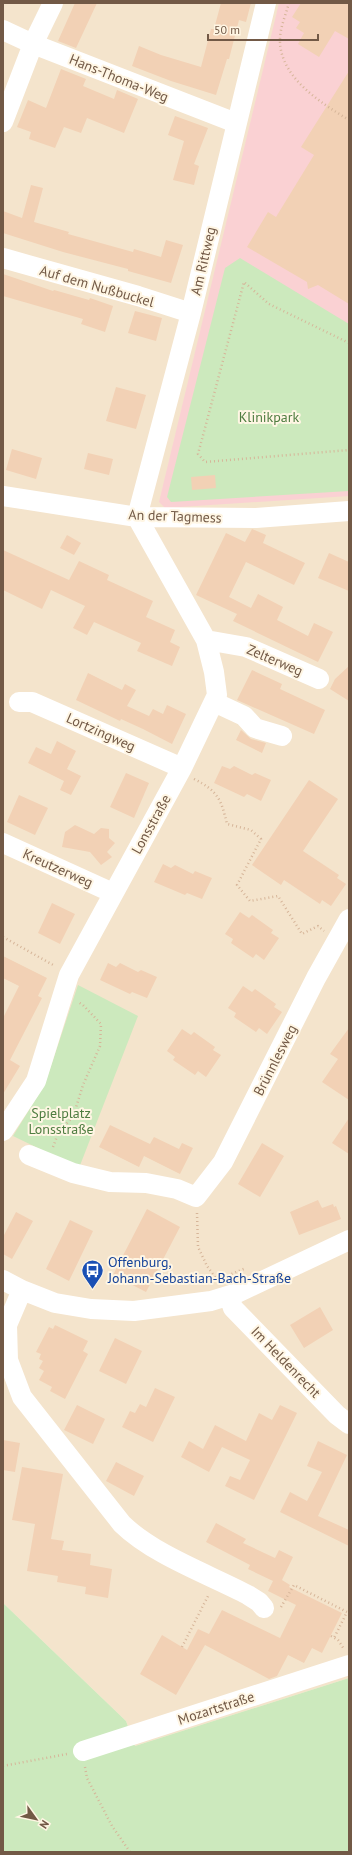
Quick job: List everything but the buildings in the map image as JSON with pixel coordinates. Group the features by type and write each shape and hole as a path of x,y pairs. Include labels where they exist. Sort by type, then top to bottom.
{"street":[{"path":"3,122 33,44 52,3"},
{"name":"Am Rittweg","path":"137,517 191,313 266,3"},
{"name":"Hans-Thoma-Weg","path":"3,30 33,44 236,123"},
{"name":"Auf dem Nußbuckel","path":"3,258 191,313"},
{"name":"An der Tagmess","path":"3,496 137,517 256,518 349,511"},
{"name":"Lonsstraße","path":"4,1128 36,1081 69,975 181,770 217,695 214,672 206,640 137,517"},
{"name":"Zelterweg","path":"206,640 246,646 319,679"},
{"name":"Lortzingweg","path":"19,702 32,702 181,770"},
{"path":"214,702 244,716 255,728 282,736"},
{"name":"Kreutzerweg","path":"3,843 113,893"},
{"name":"Brünnlesweg","path":"196,1198 223,1162 316,978 349,919"},
{"path":"38,1158 73,1174 110,1182 146,1183 177,1189 196,1198"},
{"path":"3,1280 22,1290 55,1303 91,1309 134,1311 211,1301 229,1296 349,1240"},
{"path":"22,1290 7,1325 8,1360 22,1397 122,1524 134,1535 156,1549 248,1594 259,1602 264,1608"},
{"name":"Im Heldenrecht","path":"229,1296 233,1308 337,1415 349,1424"},
{"name":"Mozartstraße","path":"83,1751 347,1657"}],"path":[{"path":"289,3 280,38 282,57 293,75 312,95 349,120"},
{"path":"349,343 269,304 244,282 198,454 205,462 349,450"},
{"path":"181,770 206,785 221,800 227,824 251,830 261,839 238,885 250,901 278,896 302,934 318,926 337,941"},
{"path":"3,937 69,975"},
{"path":"38,1158 73,1116 83,1085 100,1046 101,1024 83,1006 63,994"},
{"path":"196,1198 198,1247 207,1266 217,1280 248,1267"},
{"path":"182,1647 217,1579"},
{"path":"264,1608 280,1608 294,1585 347,1612 334,1638"},
{"path":"331,1636 338,1640 347,1657"},
{"path":"3,1766 83,1751 86,1778 112,1826 130,1852"}],"shaded area":[{"path":"3,3 349,3 349,1678 135,1746 126,1721 3,1603"},
{"path":"279,3 349,3 349,496 165,508 159,502"}],"green space":[{"name":"Klinikpark","path":"240,258 349,324 349,491 171,502 167,497 225,268"},
{"name":"Spielplatz Lonsstraße","path":"78,985 138,1016 79,1168 13,1136 45,1084"},
{"path":"3,1603 126,1721 135,1746 349,1678 349,1852 3,1852"}],"place":[{"name":"Offenburg, Johann-Sebastian-Bach-Straße","path":"92,1290"}]}
